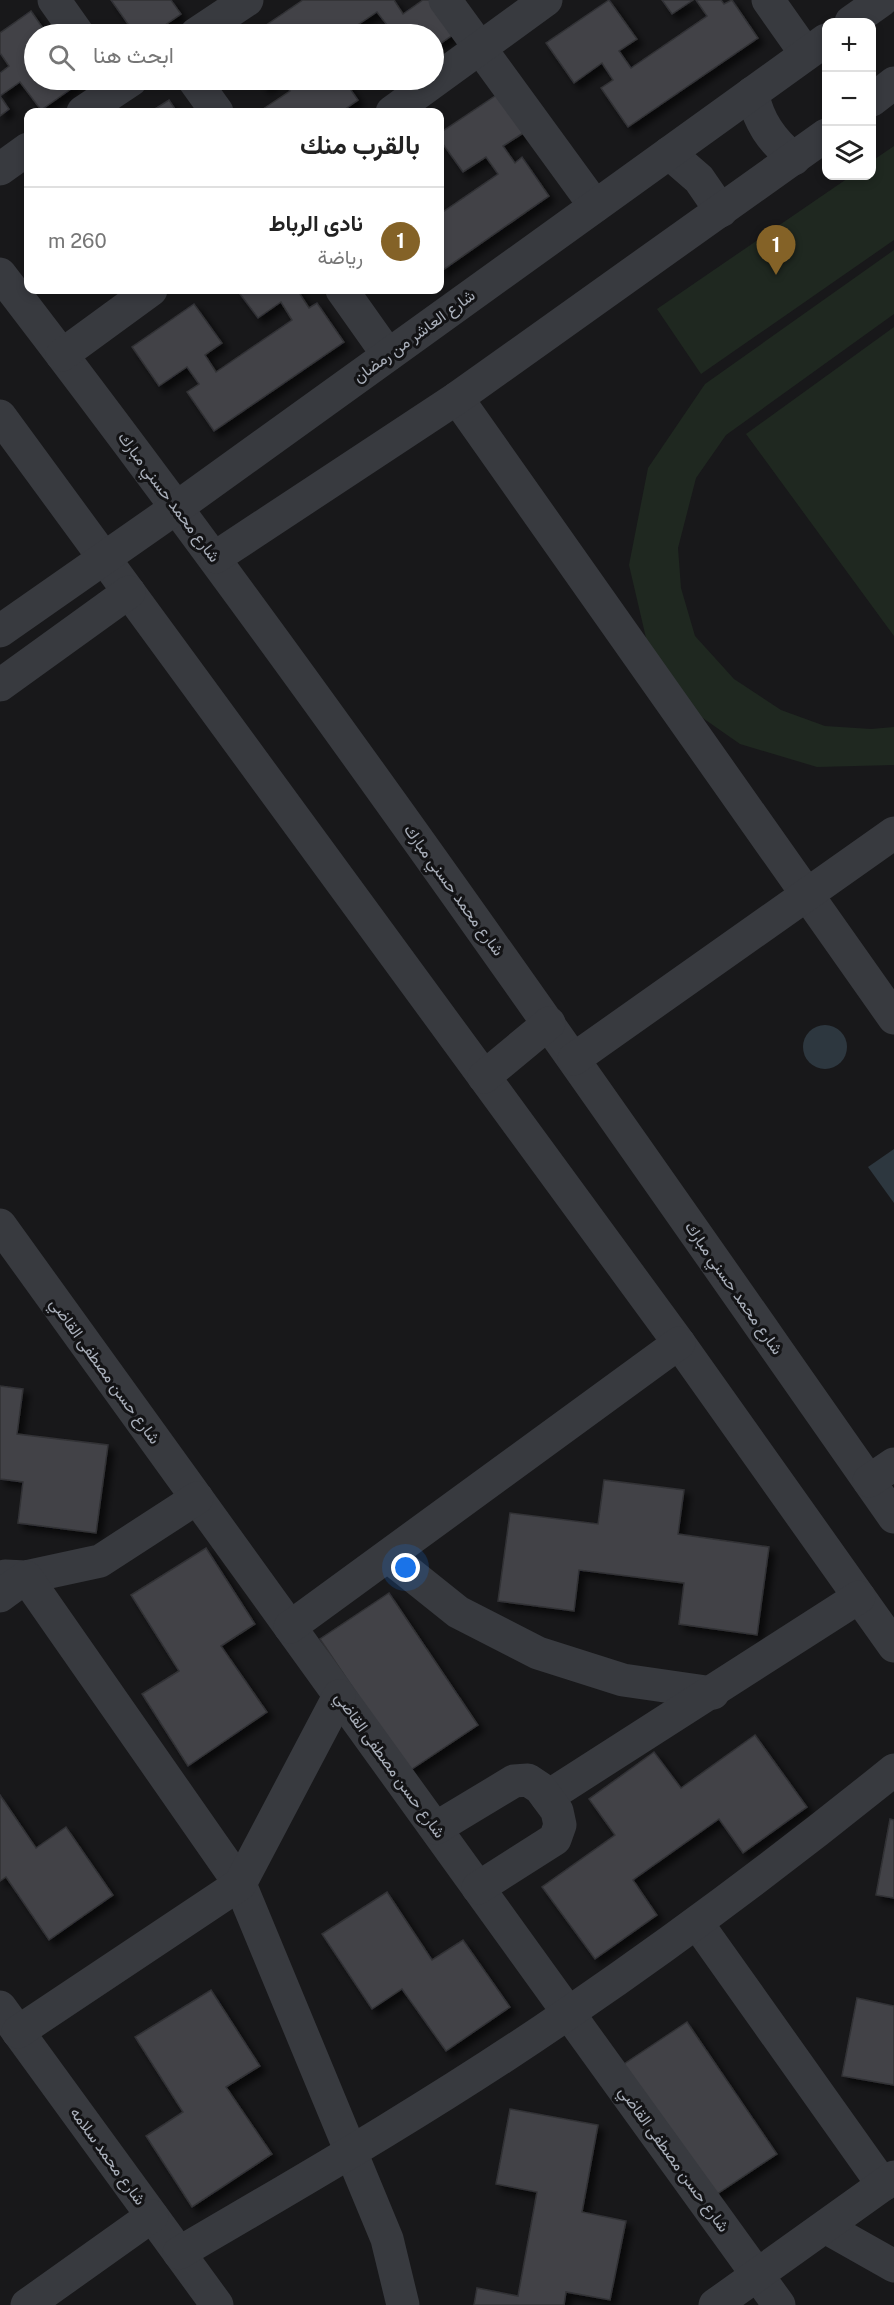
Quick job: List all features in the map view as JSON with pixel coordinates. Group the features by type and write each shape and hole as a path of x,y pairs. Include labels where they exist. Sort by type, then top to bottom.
{"street":[{"path":"54,0 71,24"},
{"path":"211,24 247,0"},
{"path":"445,0 595,206"},
{"path":"444,74 546,0"},
{"path":"768,0 816,47"},
{"path":"857,18 882,0"},
{"name":"شارع العاشر من رمضان","path":"0,631 176,508 816,47"},
{"path":"876,97 894,83"},
{"path":"88,108 110,90"},
{"path":"201,90 214,108"},
{"path":"398,108 422,90"},
{"path":"752,93 757,112 766,131 794,159"},
{"path":"216,557 457,398 822,138"},
{"path":"0,169 24,152"},
{"path":"669,153 699,179 721,212"},
{"name":"شارع محمد حسني مبارك","path":"0,274 176,508 216,557 574,1059 882,1473 894,1517"},
{"path":"62,355 145,294"},
{"path":"345,294 388,355"},
{"path":"457,398 894,1018"},
{"path":"0,416 679,1343 894,1646"},
{"path":"0,685 129,592"},
{"path":"574,1059 894,833"},
{"path":"484,1077 549,1023"},
{"name":"شارع حسن مصطفى القاضي","path":"3,1236 197,1498 779,2305"},
{"path":"290,1627 679,1343"},
{"path":"197,1498 100,1561 9,1583 240,1884 387,2239 403,2305"},
{"path":"388,1556 458,1612 538,1653 623,1680 713,1693"},
{"path":"547,1797 713,1693 859,1597"},
{"path":"9,2020 240,1884 339,1696"},
{"path":"179,2253 350,2154 569,2013 697,1923 894,1770"},
{"path":"436,1828 514,1781 528,1780 547,1797 557,1811 560,1825 555,1839 478,1888"},
{"path":"697,1923 889,2181 715,2305"},
{"name":"شارع محمد سلامه","path":"9,2020 217,2305"},
{"path":"27,2305 152,2216"},
{"path":"825,2227 894,2266"}],"shaded area":[{"path":"894,146 894,240 701,374 657,309 845,180 876,180 876,158"},
{"path":"894,250 894,314 726,435 696,478 678,548 681,588 695,636 734,679 781,710 825,726 871,729 894,727 894,765 817,767 740,744 697,714 650,655 629,565 648,468 705,384"},
{"path":"894,327 894,636 746,434"},
{"path":"825,1025 840,1032 847,1047 840,1062 825,1069 810,1062 803,1047 810,1032"},
{"path":"894,1149 894,1203 868,1167"}],"building":[{"path":"111,0 171,0 181,14 166,24 128,24"},
{"path":"303,0 394,0 403,14 423,0 431,0 454,34 444,41 444,24 386,24 377,12 359,24 268,24"},
{"path":"609,0 637,39 619,51 631,68 707,16 696,0 721,0 724,4 732,0 758,38 628,127 601,88 613,80 602,63 574,83 546,43"},
{"path":"662,0 693,0 672,14"},
{"path":"31,11 40,24 24,24 24,87 20,82 0,96 0,73 9,66 0,53 0,33"},
{"path":"26,90 70,90 44,108 40,108"},
{"path":"351,90 358,100 347,108 264,108 290,91"},
{"path":"501,92 528,130 503,146 515,163 522,157 549,196 444,269 444,211 498,174 486,157 463,172 444,146 444,130"},
{"path":"0,96 9,109 0,116"},
{"path":"169,100 174,108 156,108"},
{"path":"240,294 300,294 309,308 317,303 344,342 214,431 187,392 199,384 187,367 159,386 132,347 194,304 222,343 205,355 216,372 292,320 281,302 258,318"},
{"path":"0,1386 23,1389 17,1434 108,1445 96,1533 18,1523 23,1482 0,1479"},
{"path":"604,1480 684,1490 678,1534 769,1547 757,1635 679,1624 684,1583 579,1570 574,1611 498,1601 510,1513 598,1524"},
{"path":"206,1548 255,1624 221,1646 267,1712 188,1766 142,1694 179,1671 131,1595"},
{"path":"389,1593 478,1725 409,1771 320,1639"},
{"path":"755,1735 807,1807 743,1853 719,1819 633,1880 657,1915 595,1959 542,1887 615,1835 589,1799 654,1752 681,1788"},
{"path":"0,1795 36,1848 66,1827 113,1895 49,1940 6,1877 0,1881"},
{"path":"890,1819 894,1820 894,1898 876,1895"},
{"path":"387,1892 432,1960 463,1940 510,2007 446,2051 402,1989 372,2009 322,1934"},
{"path":"211,1990 260,2066 226,2087 272,2154 192,2207 146,2136 183,2112 135,2037"},
{"path":"857,1998 894,2006 894,2085 842,2076"},
{"path":"687,2022 777,2154 708,2200 618,2068"},
{"path":"510,2109 598,2125 582,2212 626,2221 610,2300 566,2292 564,2305 474,2305 477,2288 518,2296 537,2192 496,2184"}],"place":[{"name":"نادى الرباط","path":"776,275"}]}
